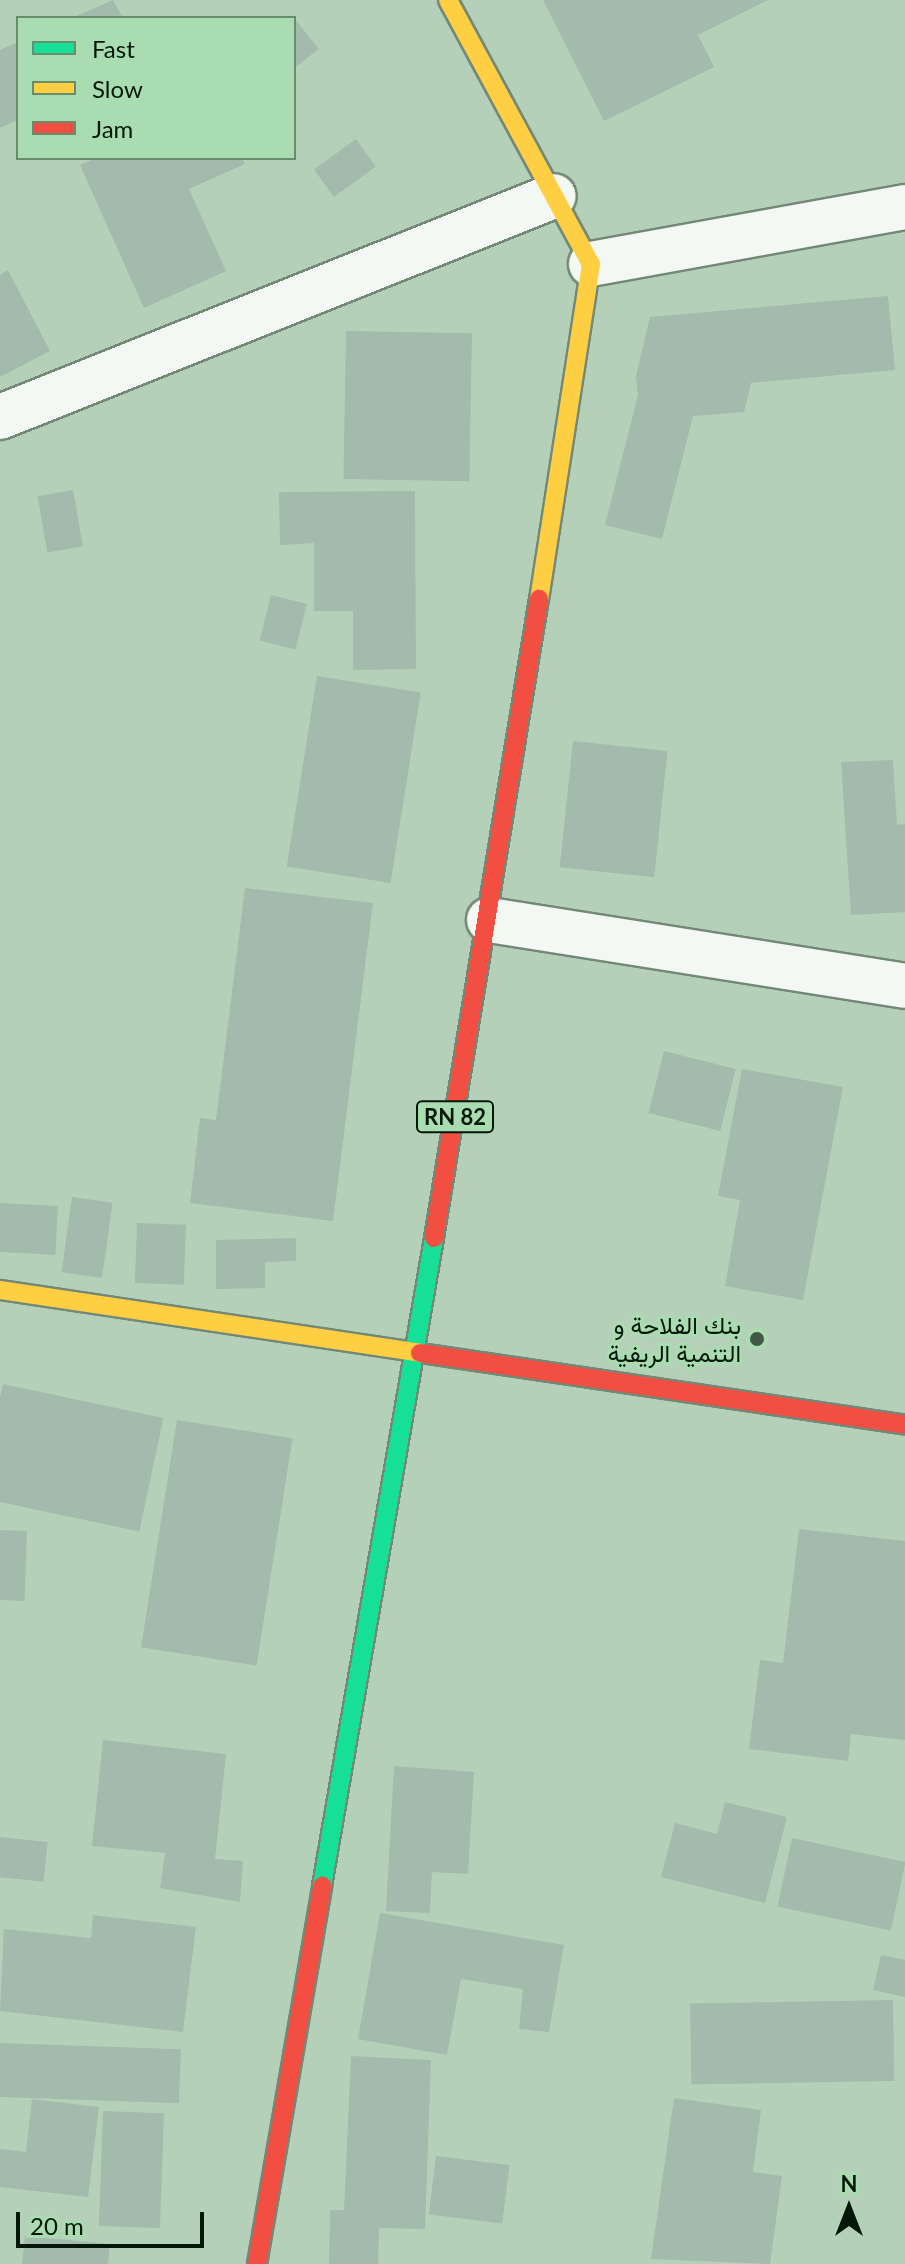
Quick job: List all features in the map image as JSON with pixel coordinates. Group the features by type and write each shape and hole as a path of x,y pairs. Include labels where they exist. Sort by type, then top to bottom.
{"main road":[{"path":"448,0 591,264"},
{"name":"RN 82","path":"257,2264 489,920 591,264"},
{"path":"0,1290 905,1425"}],"street":[{"path":"0,417 554,196"},
{"path":"591,264 905,207"},
{"path":"489,920 905,986"}],"building":[{"path":"113,0 122,16 77,16"},
{"path":"543,0 768,0 698,35 714,67 604,121"},
{"path":"296,20 319,49 296,66"},
{"path":"16,43 16,121 0,128 0,50"},
{"path":"356,139 376,167 334,197 314,170"},
{"path":"91,160 243,160 245,164 189,189 226,271 144,308 80,165"},
{"path":"8,270 50,351 0,377 0,275"},
{"path":"888,296 895,370 751,383 744,412 693,416 662,539 605,525 638,395 636,376 650,317"},
{"path":"346,331 472,333 469,481 343,479"},
{"path":"73,490 83,546 47,552 38,496"},
{"path":"415,491 416,669 353,670 353,611 314,611 314,543 280,545 279,492"},
{"path":"271,595 307,604 296,650 260,641"},
{"path":"317,676 421,692 391,883 287,867"},
{"path":"573,741 667,751 654,877 560,867"},
{"path":"893,760 897,825 905,824 905,912 851,915 841,762"},
{"path":"245,888 373,903 333,1221 190,1203 200,1118 216,1120"},
{"path":"664,1051 736,1069 720,1131 649,1113"},
{"path":"742,1069 843,1087 803,1300 725,1286 740,1200 718,1196"},
{"path":"72,1197 113,1203 102,1278 61,1272"},
{"path":"0,1203 58,1206 55,1255 0,1252"},
{"path":"137,1223 186,1225 184,1285 135,1283"},
{"path":"296,1238 296,1261 265,1262 265,1288 216,1289 216,1240"},
{"path":"3,1384 163,1418 139,1532 0,1502 0,1398"},
{"path":"177,1420 293,1438 257,1665 141,1647"},
{"path":"799,1529 905,1541 905,1740 851,1734 848,1761 749,1749 760,1660 783,1663"},
{"path":"0,1530 27,1531 25,1601 0,1600"},
{"path":"103,1740 226,1754 215,1859 243,1861 240,1902 160,1888 165,1853 92,1846"},
{"path":"394,1766 474,1772 468,1874 432,1872 430,1913 386,1911"},
{"path":"725,1802 787,1817 765,1903 661,1877 675,1823 717,1834"},
{"path":"0,1837 48,1842 44,1882 0,1877"},
{"path":"792,1838 905,1862 891,1931 777,1906"},
{"path":"380,1913 564,1945 549,2032 519,2029 523,1989 461,1979 447,2055 358,2039"},
{"path":"93,1915 196,1927 183,2032 0,2011 4,1929 91,1938"},
{"path":"881,1955 905,1960 905,1997 873,1990"},
{"path":"893,2000 894,2081 691,2085 690,2004"},
{"path":"0,2043 181,2049 179,2103 0,2097"},
{"path":"351,2056 431,2060 425,2229 379,2228 378,2264 329,2264 330,2210 344,2210"},
{"path":"674,2098 761,2110 753,2172 782,2176 770,2264 651,2259"},
{"path":"32,2099 99,2107 88,2197 0,2187 0,2149 26,2152"},
{"path":"103,2111 164,2113 160,2228 99,2226"},
{"path":"436,2156 509,2165 502,2224 429,2215"},
{"path":"25,2236 110,2244 108,2264 22,2264"}],"traffic: fast":[{"path":"322,1886 434,1238"}],"traffic: slow":[{"path":"448,0 591,264 539,599"},
{"path":"0,1290 420,1353"}],"traffic: jam":[{"path":"434,1238 539,599"},
{"path":"420,1353 905,1425"},
{"path":"257,2264 322,1886"}],"place":[{"name":"بنك الفلاحة و التنمية الريفية","path":"757,1339"}]}
